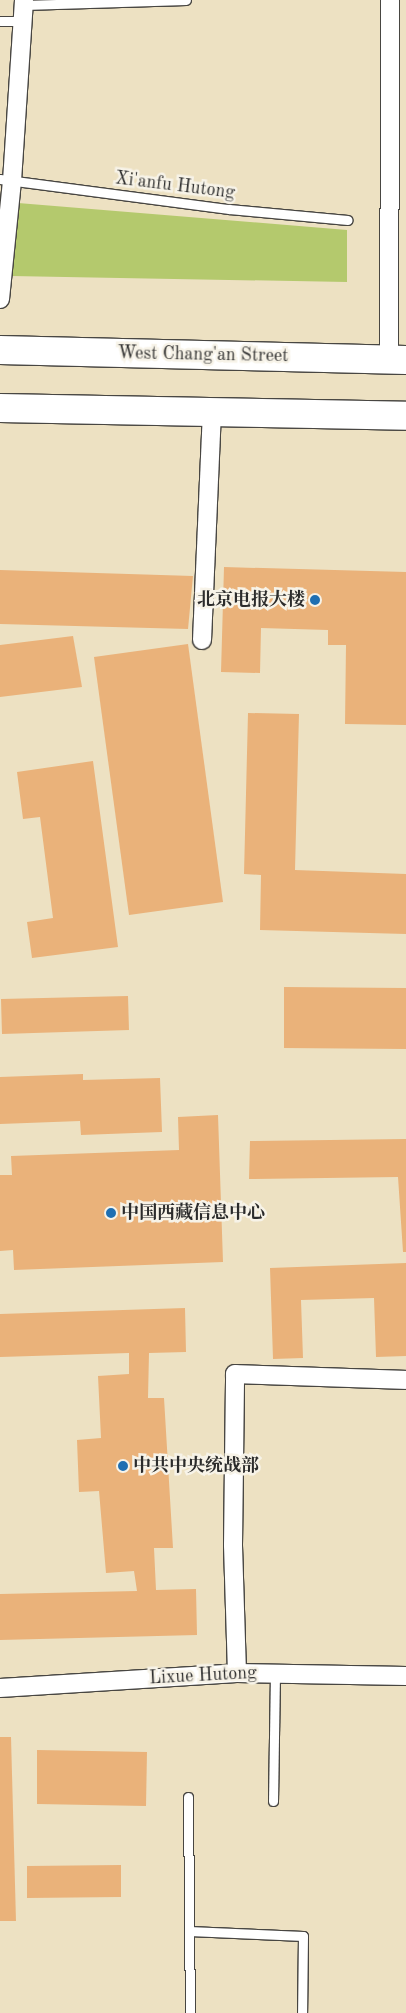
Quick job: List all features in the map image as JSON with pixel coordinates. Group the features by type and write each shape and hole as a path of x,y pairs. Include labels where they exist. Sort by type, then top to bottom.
{"highway":[{"name":"West Chang'an Street","path":"0,350 398,360"},
{"path":"0,408 406,416"}],"street":[{"path":"390,0 398,360"},
{"path":"0,299 6,180 23,9"},
{"path":"202,640 212,412"},
{"path":"238,1673 233,1545 235,1374 406,1380"},
{"name":"Lixue Hutong","path":"0,1688 238,1673 406,1676"}],"lane":[{"path":"0,20 23,9 186,0"},
{"name":"Xi'anfu Hutong","path":"6,180 220,208 347,220"},
{"path":"273,1801 275,1674"},
{"path":"188,1797 190,2013"},
{"path":"189,1931 303,1936 302,2013"}],"green space":[{"path":"18,203 347,230 347,282 11,276"}],"building":[{"name":"北京电报大楼","path":"224,567 406,572 406,725 345,724 346,645 328,645 328,630 261,628 260,673 221,672"},
{"path":"0,570 193,576 188,629 0,624"},
{"path":"73,636 82,687 0,697 0,645"},
{"path":"188,644 223,902 129,915 94,657"},
{"path":"248,713 299,714 295,870 406,874 406,934 260,930 261,875 244,874"},
{"path":"93,761 118,947 32,958 27,922 53,918 40,817 23,819 17,772"},
{"path":"284,987 406,988 406,1049 284,1048"},
{"path":"128,996 129,1030 2,1034 1,999"},
{"path":"83,1074 83,1080 160,1078 162,1132 81,1135 80,1121 0,1124 0,1077"},
{"name":"中国西藏信息中心","path":"218,1115 223,1262 14,1270 13,1250 0,1251 0,1175 12,1175 11,1156 179,1150 178,1117"},
{"path":"406,1139 406,1252 403,1252 398,1177 249,1179 250,1141"},
{"path":"406,1263 406,1356 376,1357 374,1298 301,1300 303,1358 273,1359 270,1268"},
{"name":"中共中央统战部","path":"185,1308 186,1352 149,1353 148,1398 164,1398 173,1548 154,1548 156,1590 196,1589 197,1635 0,1640 0,1594 137,1591 134,1571 106,1573 99,1491 79,1492 77,1440 101,1438 98,1376 129,1374 129,1353 0,1357 0,1314"},
{"path":"0,1737 11,1737 16,1921 0,1921"},
{"path":"37,1750 147,1752 146,1806 37,1804"},
{"path":"121,1865 121,1897 27,1898 27,1866"}],"place":[{"name":"北京电报大楼","path":"315,600"},
{"name":"中国西藏信息中心","path":"111,1213"},
{"name":"中共中央统战部","path":"123,1466"}]}
